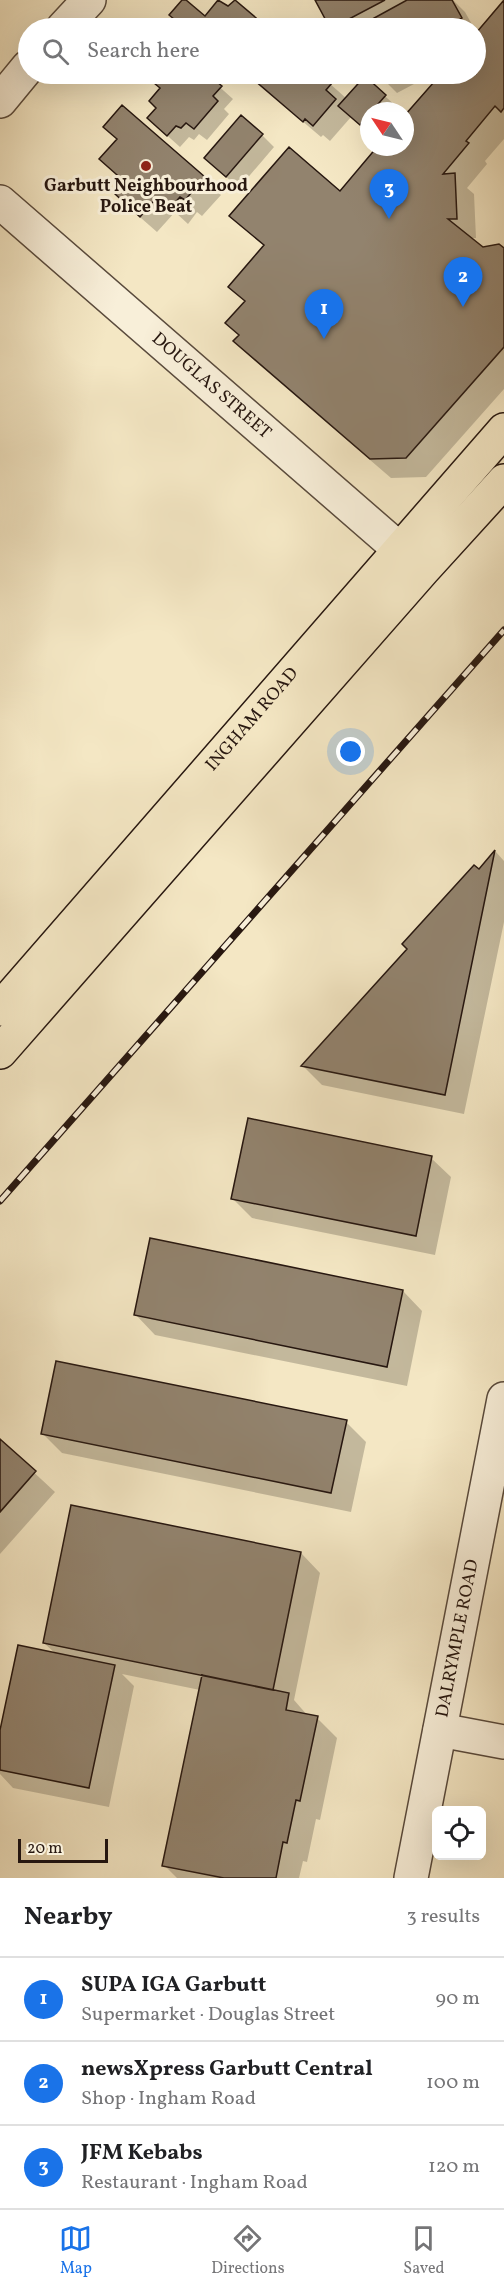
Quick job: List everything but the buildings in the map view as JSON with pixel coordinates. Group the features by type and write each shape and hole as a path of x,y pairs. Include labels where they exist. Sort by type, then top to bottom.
{"main road":[{"name":"INGHAM ROAD","path":"0,1052 411,561 504,430"},
{"name":"INGHAM ROAD","path":"0,1009 411,561 504,482"}],"street":[{"path":"72,18 89,0"},
{"path":"0,101 18,79"},
{"name":"DOUGLAS STREET","path":"0,202 411,561"},
{"name":"DALRYMPLE ROAD","path":"411,1878 504,1399"},
{"path":"440,1730 504,1742"}],"railway":[{"path":"0,1201 504,630"}],"place":[{"name":"Garbutt Neighbourhood Police Beat","path":"146,166"},
{"name":"JFM Kebabs","path":"389,219"},
{"name":"newsXpress Garbutt Central","path":"463,307"},
{"name":"SUPA IGA Garbutt","path":"324,339"}]}
